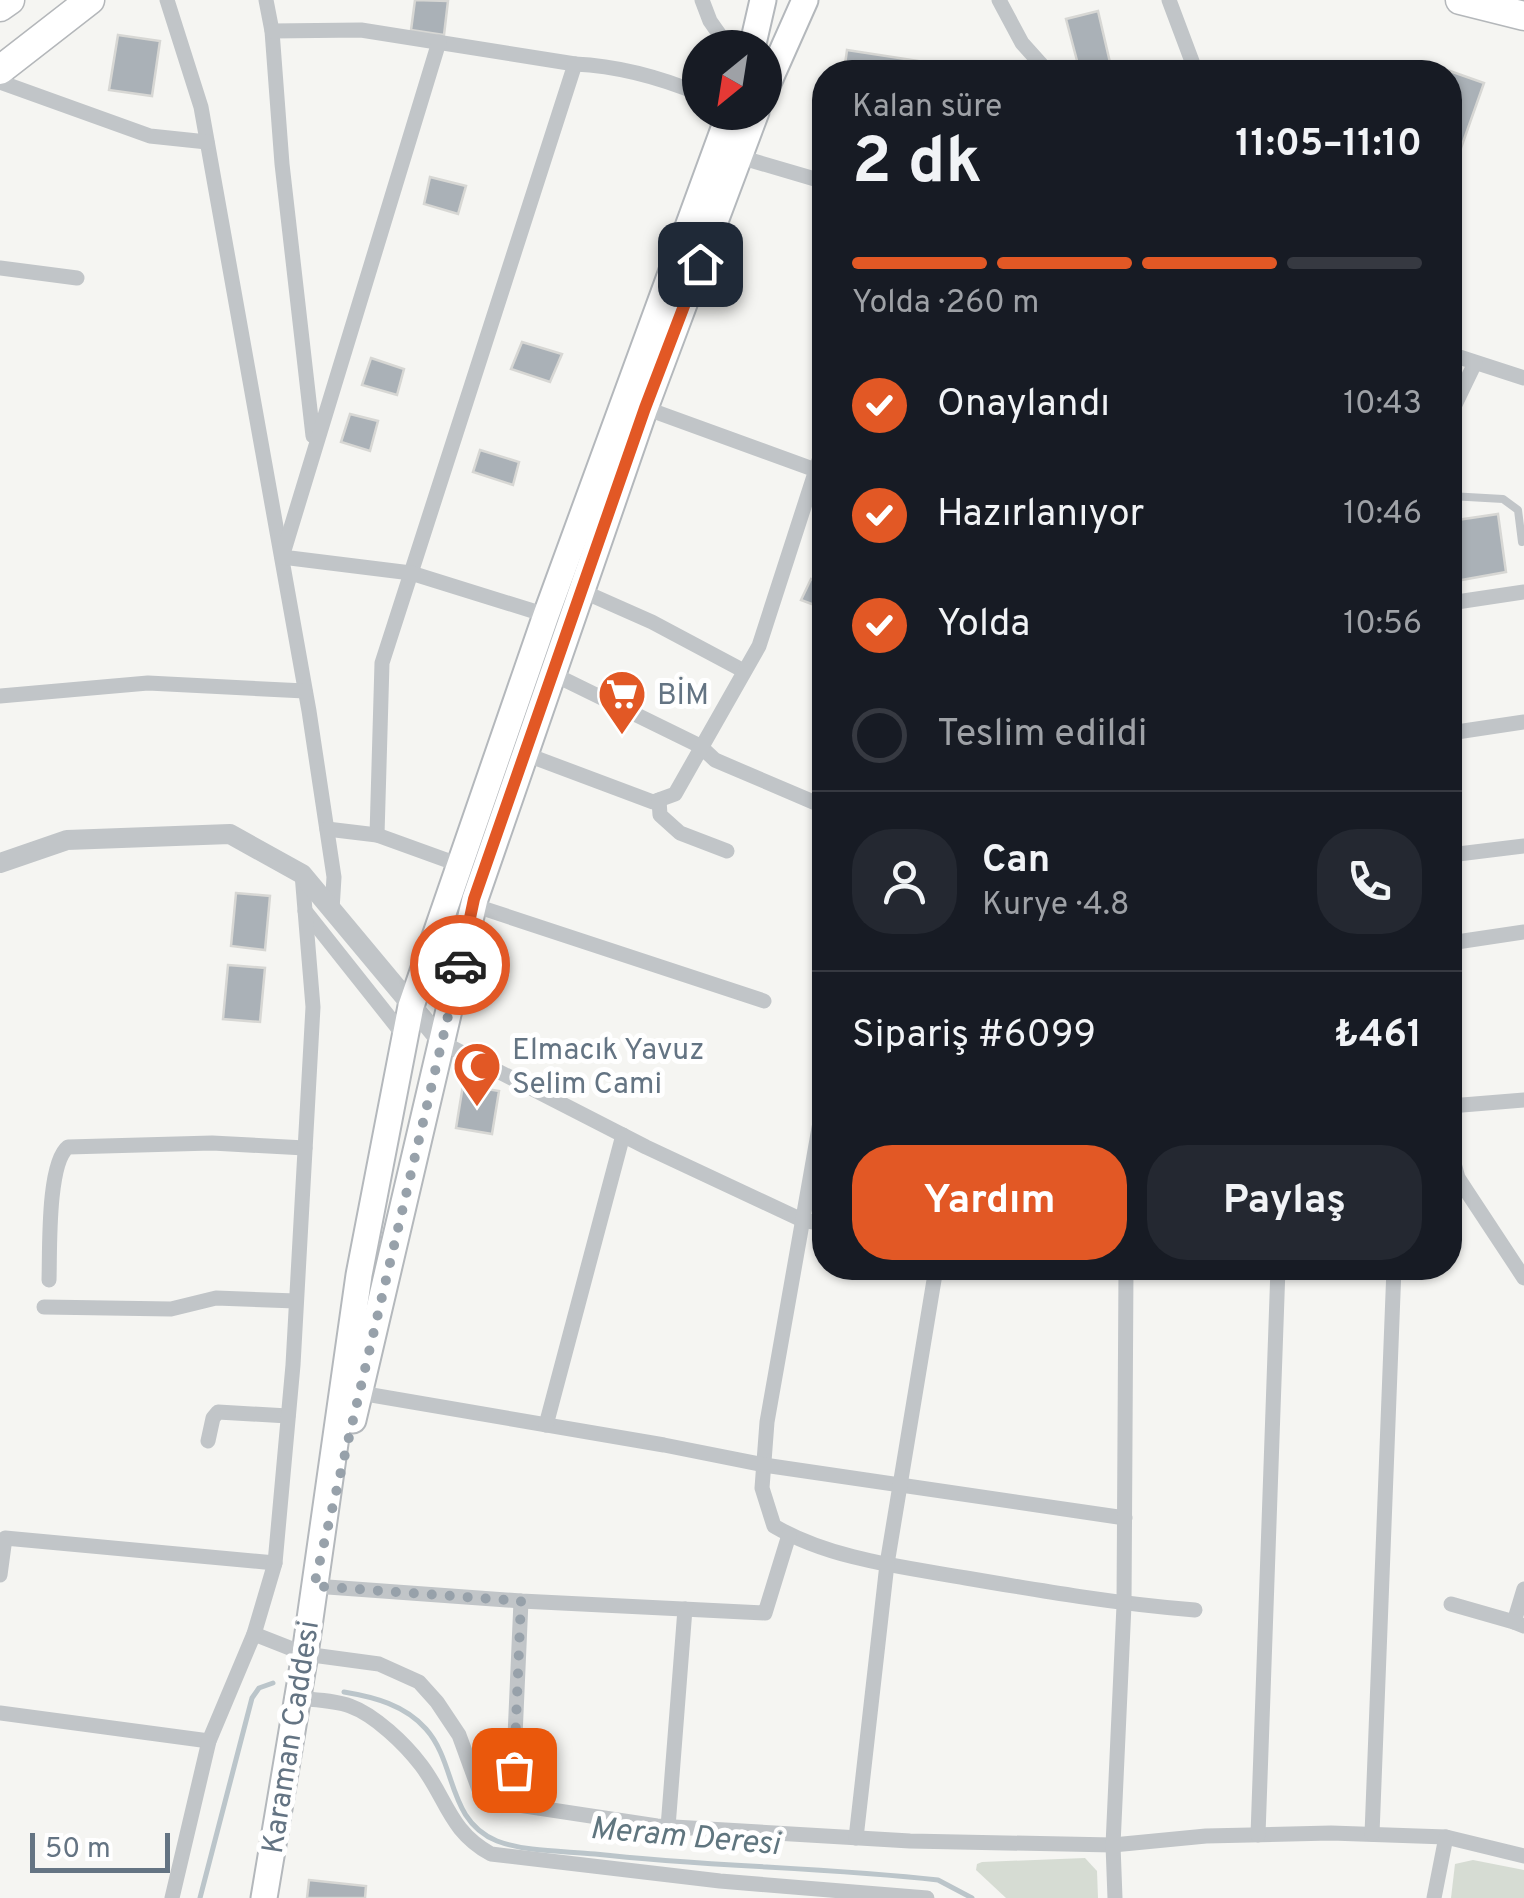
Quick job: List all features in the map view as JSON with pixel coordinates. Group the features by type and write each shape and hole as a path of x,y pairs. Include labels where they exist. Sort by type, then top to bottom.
{"highway":[{"path":"0,7 10,0"},
{"path":"0,70 90,0"},
{"path":"66,19 108,0"},
{"path":"1460,0 1524,16"}],"main road":[{"path":"756,30 763,0"},
{"path":"782,52 805,0"},
{"name":"Karaman Caddesi","path":"264,1898 359,1275 412,1006 546,615 723,130"},
{"name":"Karaman Caddesi","path":"315,1581 473,905 645,408 750,130"}],"street":[{"path":"167,0 201,107 306,692 334,877 332,910"},
{"path":"266,0 314,445"},
{"path":"702,0 716,30"},
{"path":"999,0 1022,43 1037,60"},
{"path":"1169,0 1192,60"},
{"path":"272,31 361,30 575,64 607,65 682,87"},
{"path":"282,557 439,42"},
{"path":"377,835 382,663 575,64"},
{"path":"0,82 150,136 207,142"},
{"path":"740,157 812,178"},
{"path":"0,268 77,278"},
{"path":"1462,358 1524,378"},
{"path":"1462,390 1475,363"},
{"path":"645,408 812,469"},
{"path":"525,754 653,802 675,794 759,646 812,495"},
{"path":"282,557 411,573 546,615"},
{"path":"582,591 652,622 744,671"},
{"path":"1462,601 1524,592"},
{"path":"553,674 700,746 715,760 812,802"},
{"path":"0,696 148,683 306,692"},
{"path":"1462,731 1524,722"},
{"path":"659,800 660,815 670,826 726,851"},
{"path":"327,829 377,835 460,865"},
{"path":"0,864 67,840 230,834 302,874 443,1044 623,1135 812,1222"},
{"path":"1462,854 1524,846"},
{"path":"172,1898 210,1740 254,1634 276,1563 313,1007 302,874"},
{"path":"473,905 764,1000"},
{"path":"305,911 406,1037"},
{"path":"1462,941 1524,932"},
{"path":"1462,1105 1524,1100"},
{"path":"546,1425 623,1135"},
{"path":"49,1280 51,1214 59,1159 68,1147 212,1143 305,1148"},
{"path":"812,1165 767,1422 762,1488 774,1526 790,1535 887,1564 1124,1605 1195,1610"},
{"path":"1462,1184 1524,1278"},
{"path":"856,1838 887,1564 934,1280"},
{"path":"1115,1898 1112,1845 1124,1605 1126,1280"},
{"path":"1258,1835 1278,1280"},
{"path":"1372,1834 1394,1280"},
{"path":"44,1307 170,1309 216,1298 296,1301"},
{"path":"360,1393 764,1466 1124,1518"},
{"path":"208,1442 218,1412 288,1416"},
{"path":"315,1581 521,1601 765,1614 790,1535"},
{"path":"0,1575 5,1538 276,1563"},
{"path":"1451,1604 1519,1624 1524,1589"},
{"path":"512,1804 521,1601"},
{"path":"668,1827 685,1609"},
{"path":"254,1634 304,1654 379,1664 418,1682 459,1735 481,1795 491,1805 512,1804 668,1827 856,1838 1112,1845 1258,1835 1372,1834 1446,1838 1524,1856"},
{"path":"296,1698 349,1706 375,1720 421,1764 455,1826 477,1847 491,1854 765,1891 928,1898"},
{"path":"0,1714 210,1740"},
{"path":"1434,1898 1446,1838"}],"lane":[{"path":"1462,497 1503,499 1518,510 1522,542"}],"shaded area":[{"path":"1085,1858 1097,1871 1098,1898 1006,1898 976,1870 982,1862"},
{"path":"1473,1860 1524,1870 1524,1898 1451,1898 1455,1864"}],"building":[{"path":"415,0 448,1 444,35 411,30"},
{"path":"1098,11 1109,60 1077,60 1066,19"},
{"path":"118,35 160,41 152,96 109,90"},
{"path":"847,50 912,60 846,60"},
{"path":"1462,75 1484,83 1462,145"},
{"path":"430,177 466,186 458,214 424,204"},
{"path":"522,342 562,354 550,382 511,369"},
{"path":"371,358 404,369 397,395 362,385"},
{"path":"350,414 378,421 370,451 341,442"},
{"path":"480,450 519,462 513,485 473,472"},
{"path":"1498,514 1506,572 1462,580 1462,519"},
{"path":"811,579 812,579 812,604 801,600"},
{"path":"236,893 270,896 265,950 231,946"},
{"path":"228,965 265,968 260,1022 223,1019"},
{"name":"Elmacık Yavuz Selim Cami","path":"463,1085 499,1091 492,1134 456,1128"},
{"path":"309,1880 366,1886 365,1898 307,1898"}],"waterway":[{"name":"Meram Deresi","path":"200,1898 252,1698 259,1688 273,1683"},
{"name":"Meram Deresi","path":"344,1692 388,1703 418,1721 436,1743 469,1820 497,1841 545,1850 938,1880 972,1898"}],"way so far":[{"path":"460,965 314,1586 521,1601 514,1770"}],"place":[{"name":"BİM","path":"622,736"},
{"name":"Elmacık Yavuz Selim Cami","path":"477,1108"}],"route":[{"path":"460,965 474,899 645,408 700,264"}]}
